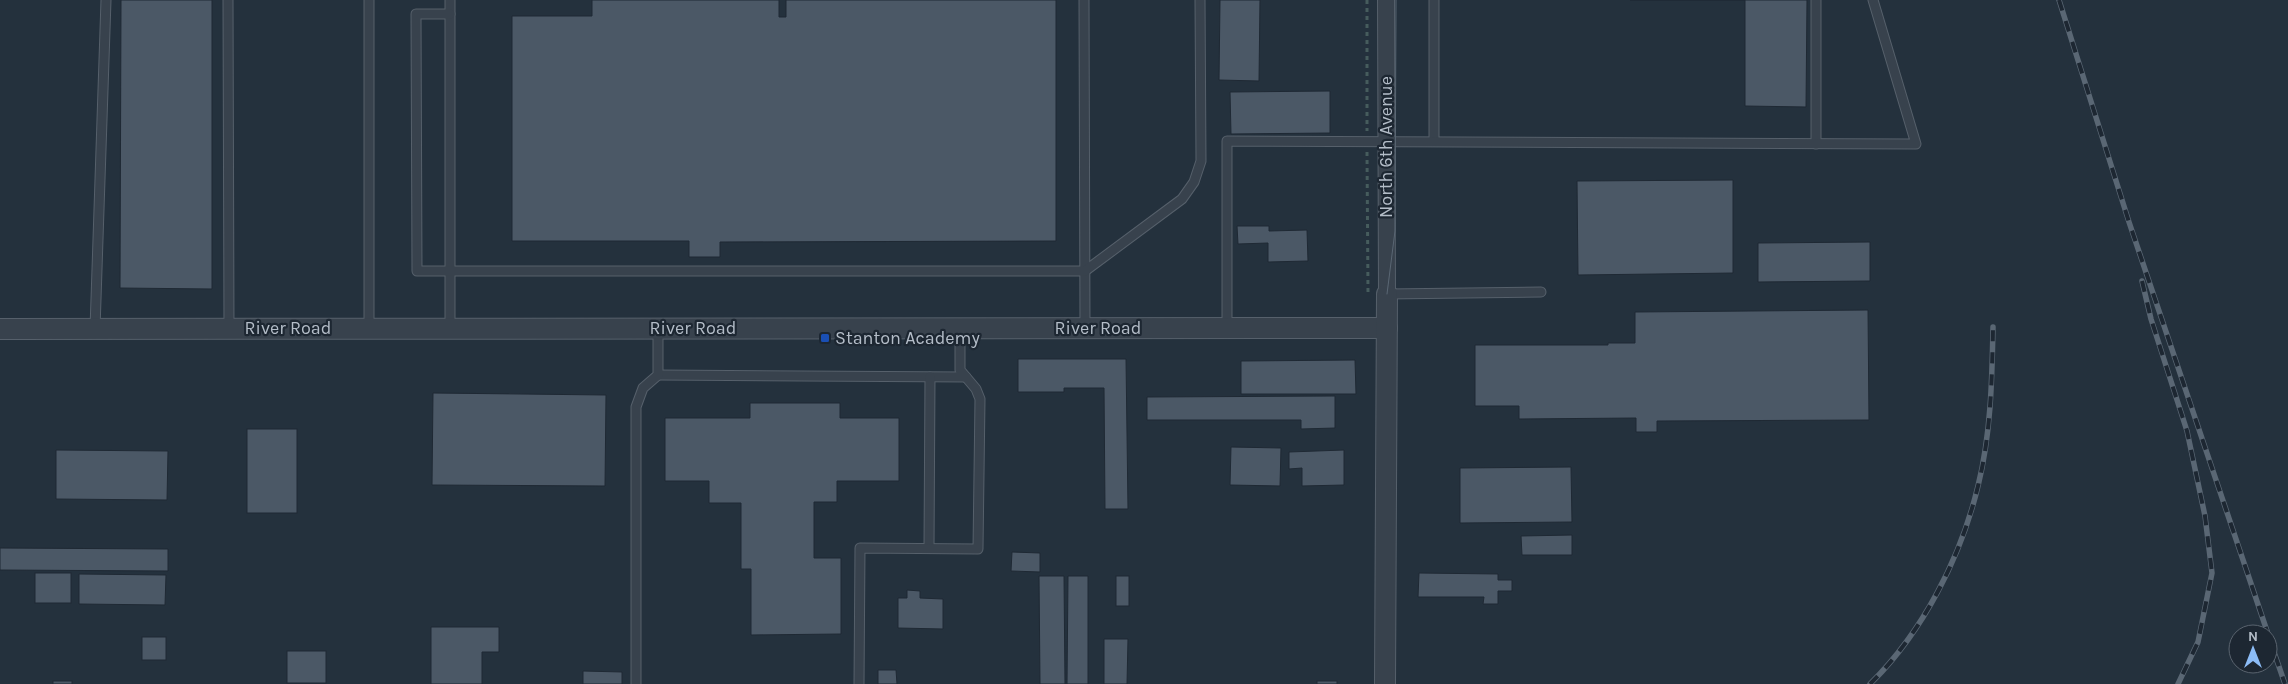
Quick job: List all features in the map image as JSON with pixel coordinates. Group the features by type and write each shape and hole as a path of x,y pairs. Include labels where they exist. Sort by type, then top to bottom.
{"street":[{"name":"North 6th Avenue","path":"1386,0 1387,294"},
{"path":"1385,684 1387,294"},
{"name":"River Road","path":"0,329 1387,328"}],"lane":[{"path":"95,329 106,0"},
{"path":"228,0 229,329"},
{"path":"369,0 369,328"},
{"path":"450,0 450,328"},
{"path":"1084,0 1085,328"},
{"path":"450,14 416,14 416,271 1085,271 1182,199 1194,182 1201,161 1200,0"},
{"path":"1434,0 1434,141"},
{"path":"1816,0 1816,144"},
{"path":"1228,328 1227,141 1386,140 1916,144 1873,0"},
{"path":"1387,294 1541,292"},
{"path":"658,328 658,375"},
{"path":"859,684 860,548 978,549 980,399 976,389 960,370 960,328"},
{"path":"636,684 636,407 644,388 658,375 966,377"},
{"path":"929,548 930,377"}],"building":[{"path":"121,0 212,0 212,289 120,288"},
{"path":"592,0 779,0 779,17 786,17 786,0 1056,0 1056,241 720,242 720,257 689,257 689,241 512,241 512,16 592,16"},
{"path":"1220,0 1260,0 1259,81 1219,80"},
{"path":"1745,0 1807,0 1806,107 1745,106"},
{"path":"1330,91 1330,133 1231,134 1230,92"},
{"path":"1733,180 1733,273 1578,275 1577,181"},
{"path":"1237,226 1269,226 1269,231 1307,230 1308,261 1268,262 1268,243 1238,244"},
{"path":"1870,242 1870,281 1758,282 1758,243"},
{"path":"1868,310 1869,420 1657,421 1657,432 1636,432 1636,418 1519,419 1519,406 1475,406 1475,345 1608,345 1608,343 1635,343 1635,312"},
{"path":"1018,359 1126,359 1128,509 1105,509 1104,388 1064,388 1064,392 1018,392"},
{"path":"1355,360 1356,394 1241,394 1241,361"},
{"path":"433,393 606,395 605,486 432,485"},
{"path":"1335,396 1335,428 1301,429 1301,420 1147,420 1147,397"},
{"path":"750,403 840,403 840,418 899,418 899,481 837,481 837,502 814,502 814,558 841,558 841,634 751,635 751,569 741,569 741,503 709,503 709,481 665,481 665,418 750,418"},
{"path":"247,429 297,429 297,513 247,513"},
{"path":"1231,447 1281,448 1280,486 1230,485"},
{"path":"56,450 168,451 167,500 56,499"},
{"path":"1344,450 1344,485 1302,486 1302,468 1289,469 1289,452"},
{"path":"1571,467 1572,522 1460,523 1460,468"},
{"path":"1572,535 1572,555 1522,555 1521,536"},
{"path":"0,548 168,549 168,571 0,570"},
{"path":"1012,552 1040,553 1040,572 1011,571"},
{"path":"35,573 71,573 71,603 35,603"},
{"path":"1419,573 1498,574 1498,580 1512,580 1512,591 1498,591 1498,604 1483,604 1484,597 1418,597"},
{"path":"79,574 166,575 165,605 79,604"},
{"path":"1039,576 1064,576 1065,684 1040,684"},
{"path":"1068,576 1088,576 1088,684 1067,684"},
{"path":"1116,576 1129,576 1129,606 1116,606"},
{"path":"907,590 920,591 920,598 943,599 943,629 898,628 898,598 907,598"},
{"path":"431,627 499,627 499,652 482,652 482,684 431,684"},
{"path":"142,637 166,637 166,660 142,660"},
{"path":"1104,639 1128,639 1127,684 1104,684"},
{"path":"287,651 326,651 326,683 287,683"},
{"path":"878,670 896,670 897,684 878,684"},
{"path":"583,671 622,672 622,684 583,684"},
{"path":"53,681 72,681 72,684 53,684"},
{"path":"1317,681 1337,681 1337,684 1317,684"}],"tram line":[{"path":"1387,294 1395,231 1396,0"}],"railway":[{"path":"2059,0 2129,222 2265,624"},
{"path":"2142,281 2151,319 2187,431 2205,516 2212,573 2198,642 2178,684"},
{"path":"1870,684 1907,641 1938,592 1971,513 1986,447 1993,327"},
{"path":"2278,664 2285,684"}],"place":[{"name":"Stanton Academy","path":"825,338"}]}
